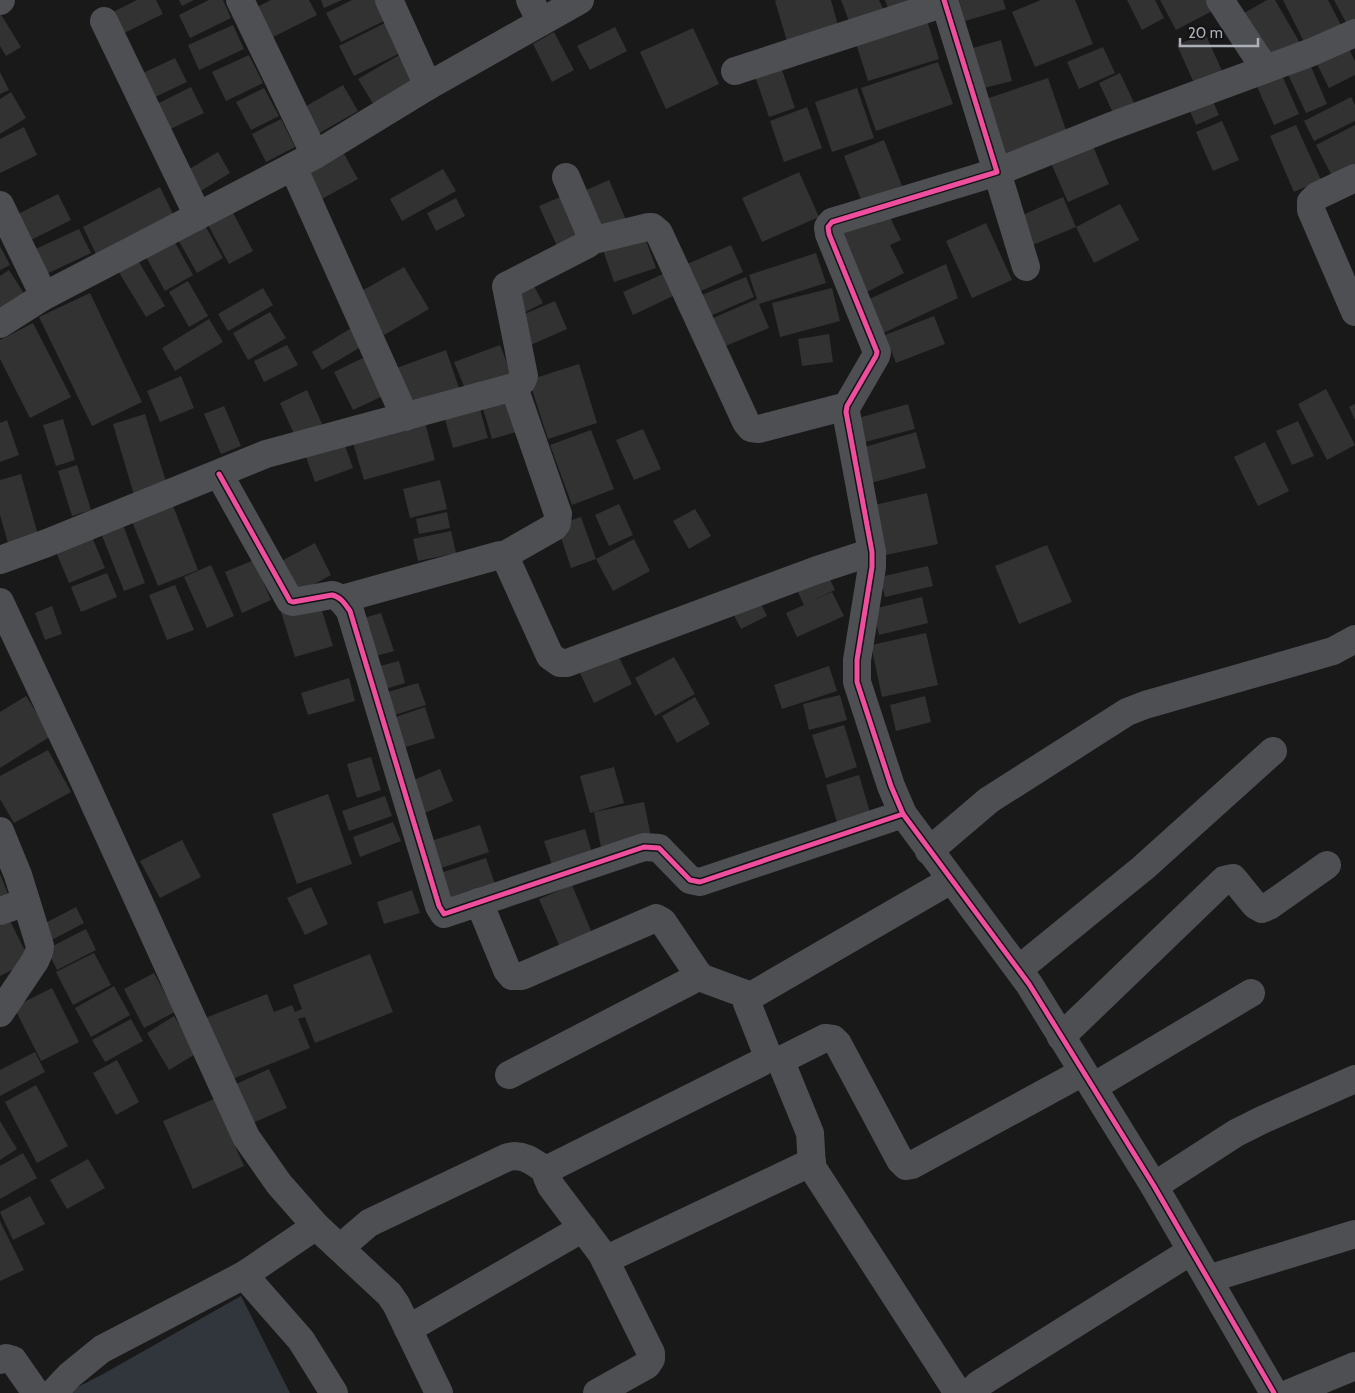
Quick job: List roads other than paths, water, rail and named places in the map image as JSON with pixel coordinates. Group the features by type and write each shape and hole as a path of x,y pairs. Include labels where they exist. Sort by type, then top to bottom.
{"street":[{"path":"240,0 405,416"},
{"path":"389,0 428,86"},
{"path":"0,324 44,296 304,161 428,86 535,11 580,0"},
{"path":"1220,0 1265,69"},
{"path":"735,71 944,2 1026,267"},
{"path":"104,21 198,216"},
{"path":"1274,1393 1154,1186 1019,969 903,814 891,786 857,682 857,660 872,567 872,552 846,412 847,406 877,352 829,234 829,224 997,172 1108,127 1312,52 1355,33"},
{"path":"566,177 591,233 590,241"},
{"path":"1355,178 1317,196 1311,202 1311,210 1355,312"},
{"path":"0,205 44,296"},
{"path":"0,560 280,450 514,388 522,381 524,376 506,286 590,241 648,227 652,227 660,233 750,428 759,429 847,406"},
{"path":"342,599 494,556 503,556 554,527 558,514 514,388"},
{"path":"219,474 290,601 294,602 332,595 342,599 350,611 439,906 444,914 644,847 658,848 690,880 700,882 903,814"},
{"path":"503,556 550,656 560,663 567,663 817,570 872,552"},
{"path":"0,602 80,772 246,1137 279,1184 316,1226 390,1294 439,1393"},
{"path":"929,851 988,800 1127,712 1145,705 1332,651 1355,639"},
{"path":"1019,969 1143,868 1273,751"},
{"path":"0,831 18,875 40,946 35,961 0,1013"},
{"path":"1061,1037 1224,880 1233,878 1255,905 1262,909 1327,865"},
{"path":"597,1393 647,1365 651,1356 605,1260 551,1186 547,1177 548,1172 552,1167 762,1062 766,1056 766,1051 747,1003 748,998 951,880"},
{"path":"0,911 26,902"},
{"path":"479,902 507,970 512,976 522,976 656,918 663,922 700,976 751,996"},
{"path":"509,1075 700,976"},
{"path":"958,1393 814,1170 808,1126 781,1062 785,1058 825,1038 833,1038 900,1160 906,1166 912,1165 1088,1080 1251,993"},
{"path":"1154,1186 1236,1133 1355,1078"},
{"path":"340,1248 369,1223 508,1157 520,1155 548,1172"},
{"path":"605,1260 812,1162"},
{"path":"53,1393 70,1375 102,1349 244,1275 316,1226"},
{"path":"408,1329 583,1228"},
{"path":"1208,1279 1355,1234"},
{"path":"970,1393 978,1384 1191,1251"},
{"path":"244,1275 301,1340 334,1393"},
{"path":"0,1360 6,1358 13,1360 36,1393"},
{"path":"1290,1393 1355,1366"}]}
